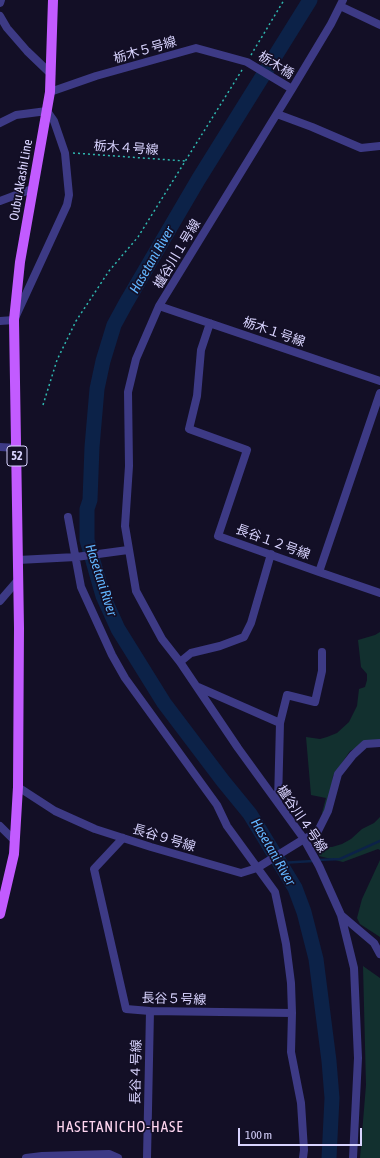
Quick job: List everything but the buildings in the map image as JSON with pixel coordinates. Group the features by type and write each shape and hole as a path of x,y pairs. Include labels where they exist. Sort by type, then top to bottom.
{"main road":[{"name":"Oubu Akashi Line","path":"0,914 14,854 18,787 18,560 14,320 20,262 50,92 53,0"}],"street":[{"path":"341,3 380,25"},
{"name":"櫨谷川１号線","path":"128,550 125,526 128,466 128,392 136,359 159,306 277,114 331,24 341,3"},
{"path":"0,16 7,28 26,51 51,74"},
{"name":"栃木５号線","path":"50,92 96,76 196,48 247,62"},
{"name":"栃木橋","path":"247,62 292,89"},
{"path":"0,123 16,115 47,111 54,121 65,153 69,195 67,205 14,320 0,321"},
{"path":"277,114 361,148 380,146"},
{"path":"0,201 32,190"},
{"name":"栃木１号線","path":"159,306 380,381"},
{"name":"長谷１２号線","path":"210,323 201,350 197,396 189,429 247,450 218,536 319,572 380,393"},
{"path":"0,447 17,448"},
{"path":"68,517 81,587 112,655 125,678 216,805 227,826 275,892 286,944 292,1013 291,1052 301,1103 304,1150 303,1158"},
{"path":"18,560 76,557 128,550"},
{"name":"櫨谷川４号線","path":"128,550 136,592 162,639 180,662 238,748 304,839 319,866 341,915 354,968 358,1058 353,1158"},
{"path":"180,662 191,653 220,646 244,637 251,623 271,554"},
{"path":"319,572 380,592"},
{"path":"0,601 18,580"},
{"path":"278,802 280,723 288,695 315,702 322,671 322,652"},
{"path":"197,686 280,723"},
{"name":"長谷９号線","path":"18,787 55,811 95,828 123,838 241,873 257,868 304,839 317,833 328,812 338,774 353,755 365,744 380,744"},
{"path":"0,826 15,841"},
{"name":"長谷５号線","path":"123,838 94,869 126,1009 150,1011 292,1013"},
{"path":"341,915 374,943 380,954"},
{"name":"長谷４号線","path":"147,1158 150,1011"},
{"path":"26,1158 42,1156 109,1154 118,1158"}],"path":[{"path":"43,405 57,360 76,321 109,271 138,237 284,0"},
{"name":"栃木４号線","path":"65,153 185,161"}],"green space":[{"path":"380,632 380,741 368,742 350,751 333,776 331,795 325,813 322,813 326,798 311,795 306,737 320,739 327,737 337,733 349,722 357,706 359,689 365,687 367,680 367,674 361,667 358,640"},
{"path":"380,817 380,850 378,849 343,862 319,856 319,847 332,847 342,844 351,839 362,829 374,823"},
{"path":"380,860 380,937 360,924 357,918 362,899"},
{"path":"363,966 380,978 380,1158 360,1158 366,1085"}],"waterway":[{"name":"Hasetani River","path":"310,0 198,180 114,325 103,361 97,389 92,447 90,500 87,509 87,540 103,596 118,629 164,703 250,814 295,888 304,912 316,959 329,1061 332,1098 329,1158"},
{"path":"318,860 340,859 380,841"},
{"path":"280,863 313,861"}],"district":[{"name":"HASETANICHO-HASE","path":"120,1127"}]}
